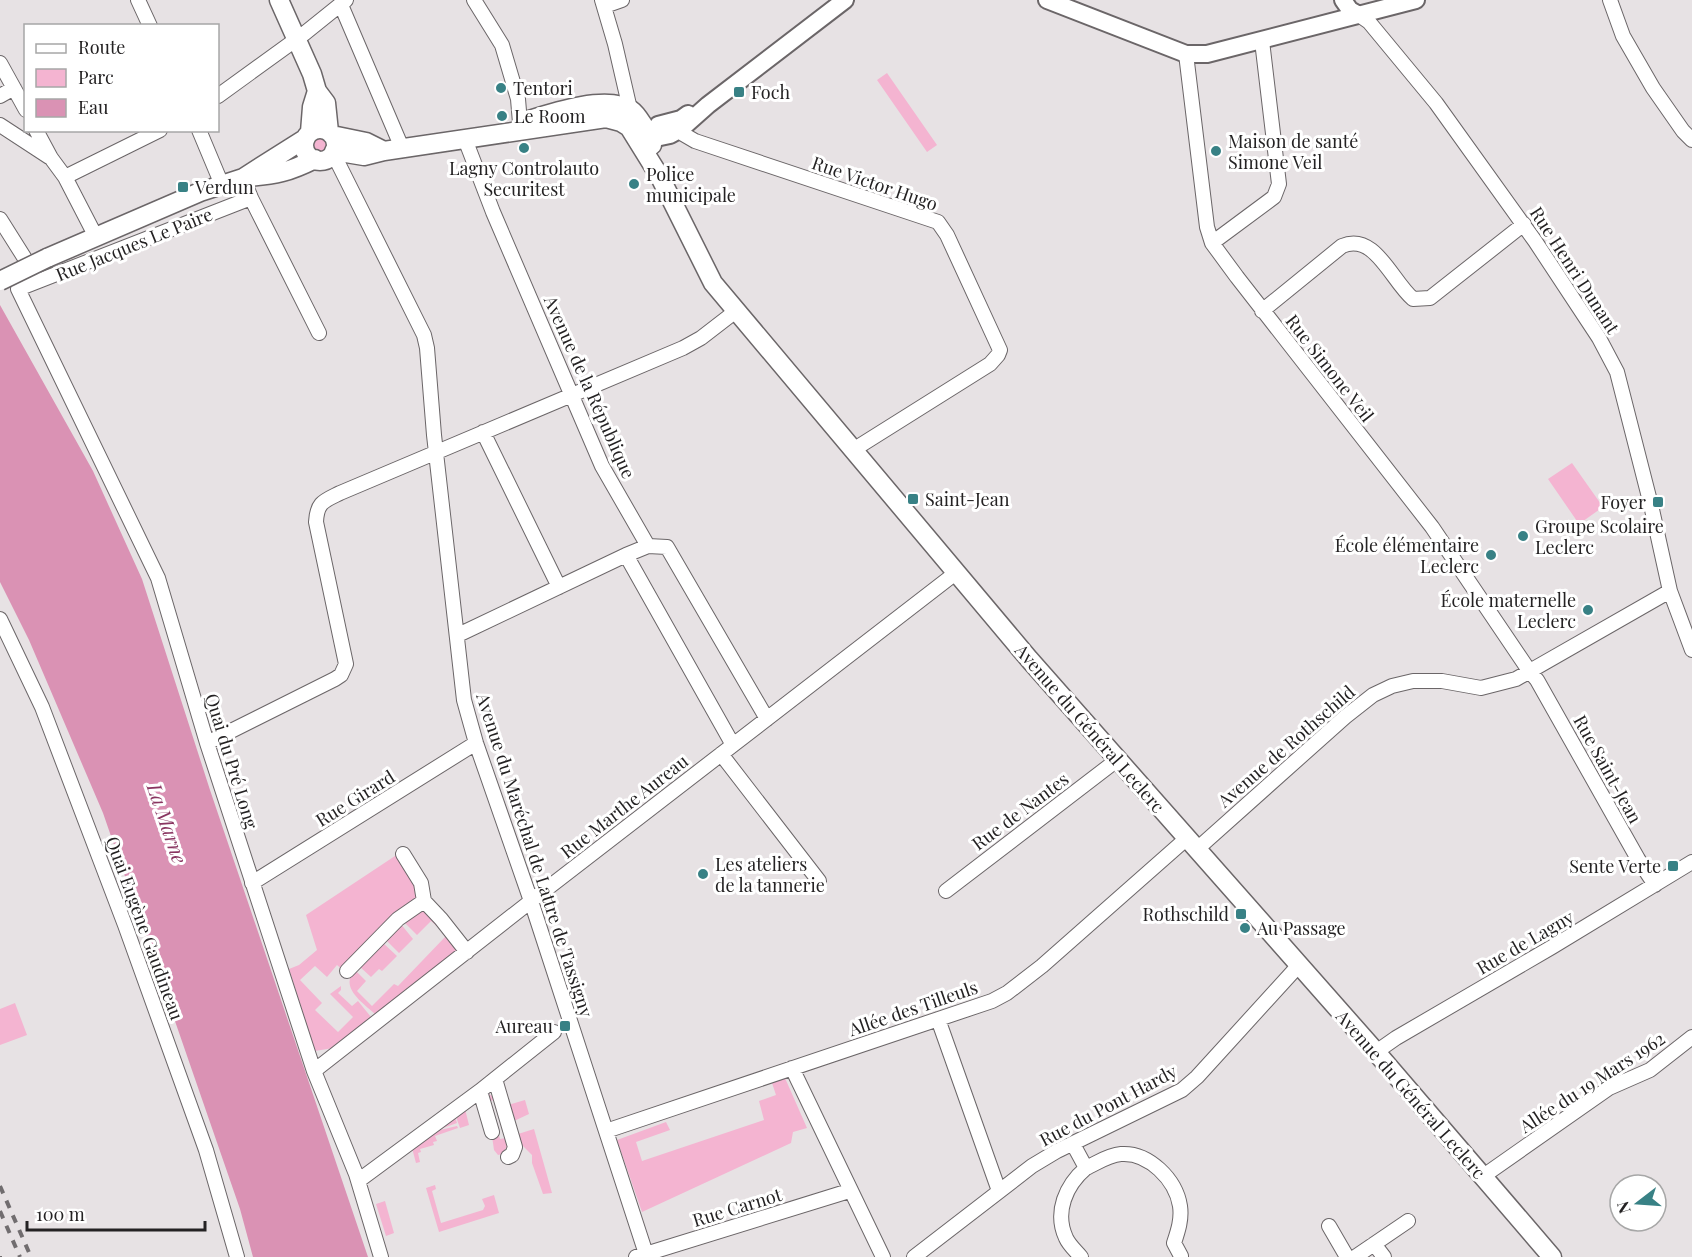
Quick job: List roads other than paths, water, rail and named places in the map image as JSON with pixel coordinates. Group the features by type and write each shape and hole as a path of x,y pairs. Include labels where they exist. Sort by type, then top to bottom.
{"main road":[{"path":"279,0 312,74 317,91 326,103 332,143 323,160 315,159 306,152 304,145 317,91"},
{"path":"491,135 520,123 564,110 616,104 635,114 646,141"},
{"path":"243,178 319,129 332,143 364,156 402,148 606,118 621,122 646,141"},
{"name":"Avenue du Général Leclerc","path":"646,141 660,177 713,283 1117,760 1376,1052 1552,1257"},
{"path":"0,281 47,258 222,185 243,178 276,175 293,170 315,159"}],"street":[{"path":"138,0 149,24"},
{"path":"474,0 502,45 518,99 520,123"},
{"path":"622,0 603,3 635,114 685,120"},
{"path":"646,141 663,138 843,0"},
{"path":"1047,0 1186,54 1207,54 1416,0"},
{"path":"1342,0 1350,10 1359,15"},
{"path":"1610,0 1623,36 1653,88 1683,131 1692,140"},
{"path":"219,95 343,3 402,148"},
{"name":"Rue Henri Dunant","path":"1359,15 1369,22 1436,103 1524,224 1599,338 1617,372 1670,591 1692,650"},
{"path":"1212,243 1274,197 1279,184 1262,40"},
{"name":"Rue Simone Veil","path":"1186,54 1207,227 1212,243 1432,527 1530,672"},
{"path":"0,63 24,106"},
{"path":"0,96 14,88"},
{"name":"Rue Victor Hugo","path":"685,120 683,134 695,141 938,222 947,235 1000,350 998,355 990,364 853,450"},
{"path":"0,125 51,158"},
{"path":"37,132 51,158 65,177 96,237"},
{"path":"65,177 156,132"},
{"path":"200,132 222,185"},
{"name":"Avenue de la République","path":"465,139 493,212 602,466 648,546"},
{"name":"Avenue du Maréchal de Lattre de Tassigny","path":"332,143 424,335 428,348 436,452 464,700 476,743 531,901 606,1131 643,1256"},
{"path":"243,178 250,198 319,333"},
{"name":"Rue Jacques Le Paire","path":"18,289 250,198"},
{"path":"0,219 40,281"},
{"path":"1263,311 1342,246 1352,242 1364,244 1373,250 1404,291 1413,298 1430,298 1524,224"},
{"name":"Quai du Pré Long","path":"18,289 158,578 252,883 314,1071 358,1181 381,1257"},
{"path":"207,743 341,675 346,664 316,522 316,511 322,502 340,492 683,348 701,338 736,311"},
{"path":"483,432 559,587"},
{"path":"458,635 626,555 648,546 667,547 767,718"},
{"path":"626,555 733,745"},
{"name":"Rue Marthe Aureau","path":"314,1071 957,572"},
{"name":"Avenue de Rothschild","path":"1191,845 1373,695 1392,686 1413,681 1442,681 1482,688 1516,679 1670,591"},
{"name":"Quai Eugène Gaudineau","path":"0,619 42,707 125,925 206,1150 237,1257"},
{"name":"Rue Saint-Jean","path":"1530,672 1538,680 1638,859 1655,885"},
{"name":"Rue Girard","path":"252,883 476,743"},
{"path":"721,754 819,881"},
{"name":"Rue de Nantes","path":"946,891 1117,760"},
{"name":"Allée des Tilleuls","path":"606,1131 992,1001 1021,983 1191,845"},
{"path":"403,855 421,883 424,901 467,952"},
{"name":"Rue de Lagny","path":"1376,1052 1692,862"},
{"path":"347,971 398,919 424,901"},
{"name":"Rue du Pont Hardy","path":"914,1257 1032,1166 1182,1090 1197,1077 1299,965"},
{"path":"938,1019 999,1191"},
{"path":"358,1181 480,1091 554,1032"},
{"name":"Allée du 19 Mars 1962","path":"1482,1177 1609,1089 1650,1070 1692,1037"},
{"path":"792,1068 882,1257"},
{"path":"495,1079 516,1147 512,1155 508,1157"},
{"path":"480,1091 492,1132"},
{"path":"1073,1144 1086,1168"},
{"path":"1081,1257 1066,1238 1063,1228 1062,1210 1066,1191 1074,1179 1086,1168 1110,1156 1123,1154 1149,1162 1160,1169 1176,1191 1180,1207 1180,1224 1174,1243 1181,1256"},
{"name":"Rue Carnot","path":"643,1256 849,1191"},
{"path":"1355,1257 1408,1221"},
{"path":"1329,1226 1347,1257"},
{"path":"1374,1244 1384,1257"}],"water":[{"name":"La Marne","path":"0,305 93,471 142,579 210,790 368,1257 253,1257 240,1209 103,813 29,640 0,582"}],"railway":[{"path":"0,1186 31,1257"},
{"path":"0,1211 20,1257"}],"place":[{"name":"Tentori","path":"501,88"},
{"name":"Foch","path":"739,92"},
{"name":"Le Room","path":"502,116"},
{"name":"Lagny Controlauto Securitest","path":"524,148"},
{"name":"Maison de santé Simone Veil","path":"1216,151"},
{"name":"Police municipale","path":"634,184"},
{"name":"Verdun","path":"183,187"},
{"name":"Saint-Jean","path":"913,499"},
{"name":"Foyer","path":"1658,502"},
{"name":"Groupe Scolaire Leclerc","path":"1523,536"},
{"name":"École élémentaire Leclerc","path":"1491,555"},
{"name":"École maternelle Leclerc","path":"1588,610"},
{"name":"Sente Verte","path":"1673,866"},
{"name":"Les ateliers de la tannerie","path":"703,874"},
{"name":"Rothschild","path":"1241,914"},
{"name":"Au Passage","path":"1245,928"},
{"name":"Aureau","path":"565,1026"}]}
